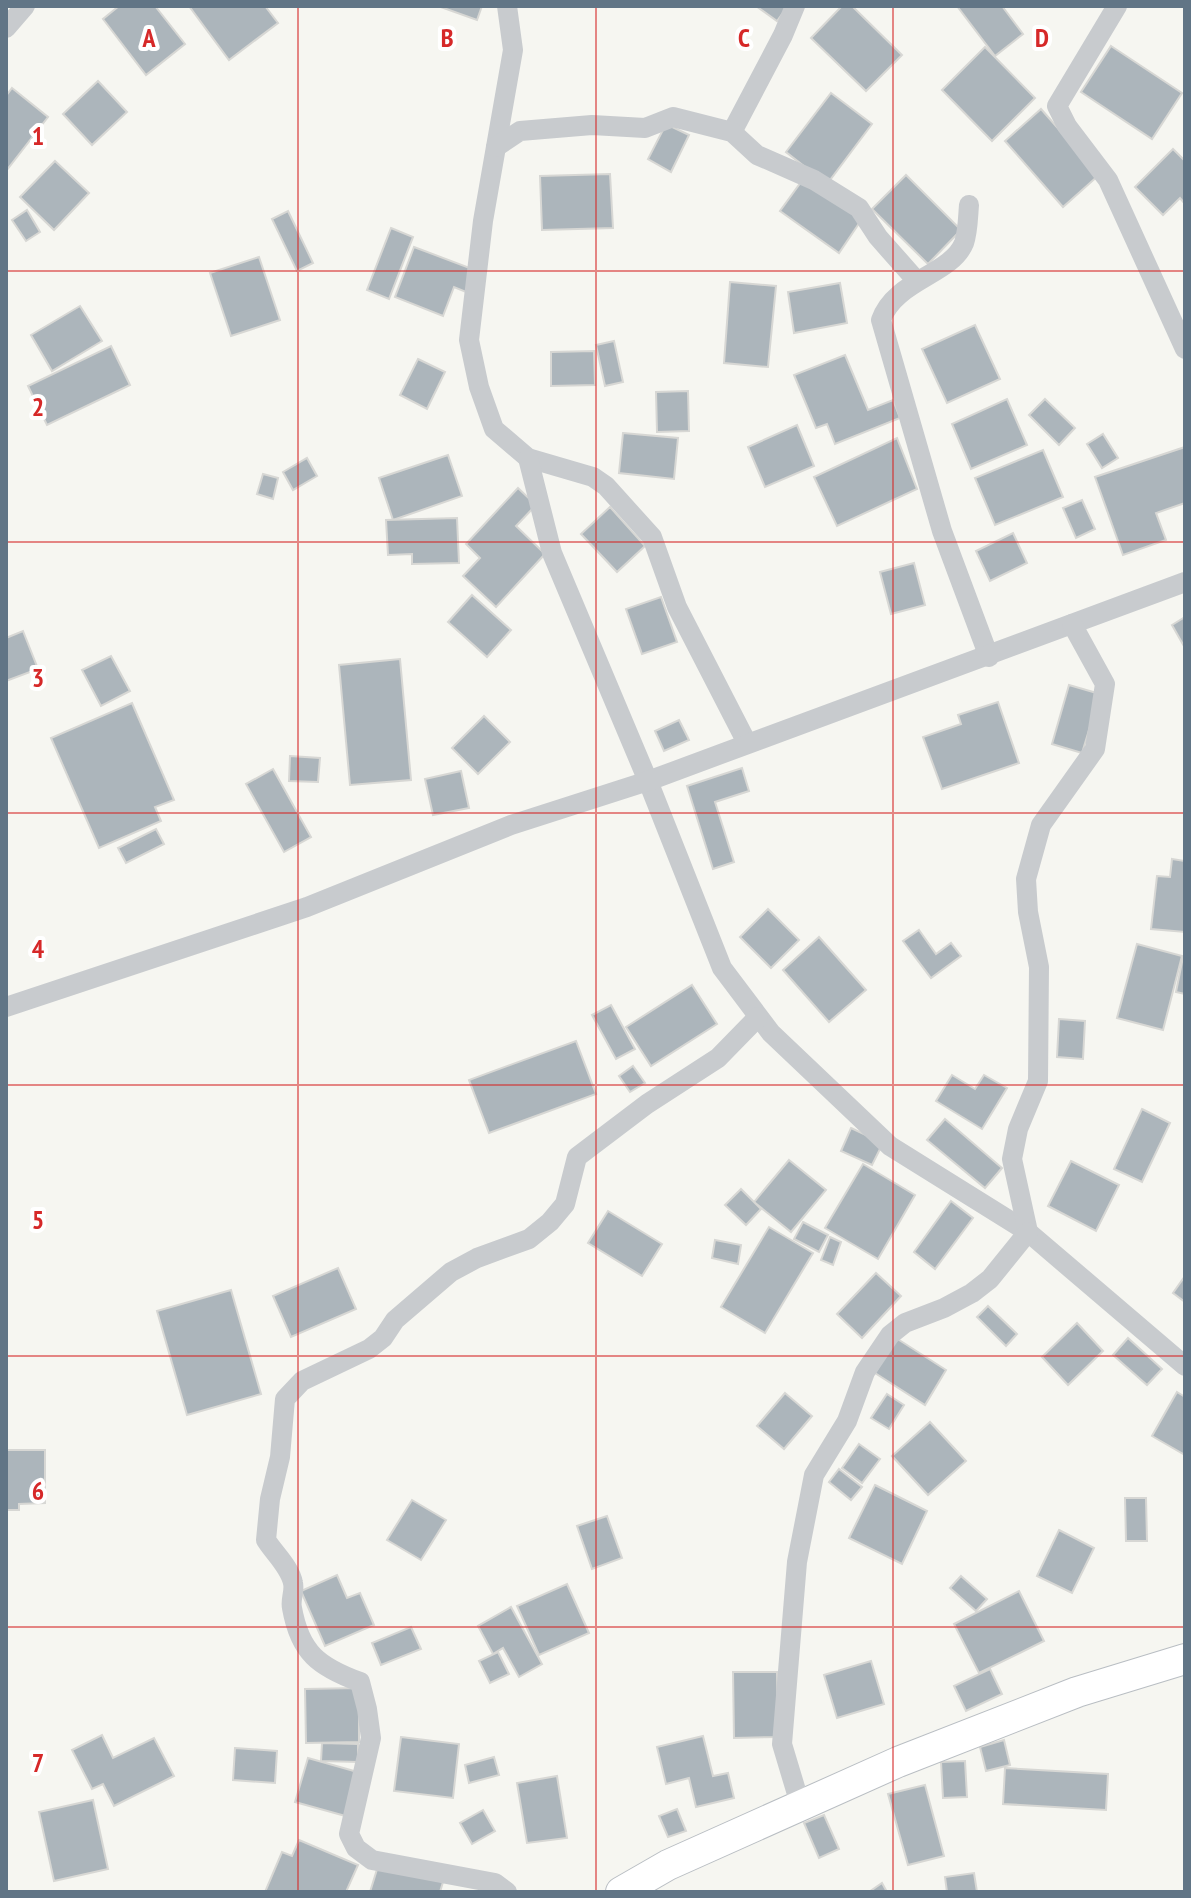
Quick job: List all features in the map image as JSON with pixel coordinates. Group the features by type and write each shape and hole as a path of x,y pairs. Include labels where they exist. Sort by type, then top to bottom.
{"street":[{"path":"6,28 25,6"},
{"path":"507,6 513,50 483,221 469,340 479,387 494,429 528,458 593,477 606,486 652,537 677,607 747,743"},
{"path":"732,132 795,6"},
{"path":"1117,6 1057,106 1067,126 1108,180 1185,349"},
{"path":"496,147 520,131 592,125 645,128 673,117 732,132 757,155 814,180 859,208 878,237 916,280"},
{"path":"969,205 965,242 954,258 916,280 885,308 881,320 942,531 989,657"},
{"path":"528,458 552,553 648,781 722,968 771,1033 890,1146 1028,1232 1185,1366"},
{"path":"6,1007 307,907 511,825 648,781 1185,582"},
{"path":"1028,1232 1012,1159 1018,1129 1038,1081 1039,967 1028,912 1026,879 1041,825 1095,749 1105,684 1072,624"},
{"path":"507,1892 495,1883 372,1860 356,1848 349,1834 371,1738 364,1696 360,1682 335,1673 306,1650 291,1606 293,1583 288,1569 266,1540 270,1499 280,1457 285,1399 302,1381 369,1349 383,1338 395,1320 451,1272 477,1258 529,1239 550,1222 565,1204 577,1157 647,1104 718,1058 758,1017"},
{"path":"800,1804 782,1744 797,1562 814,1475 847,1421 865,1372 890,1335 905,1323 972,1293 990,1279 1028,1232"},
{"path":"621,1892 668,1865 898,1762 1077,1692 1185,1659"}],"building":[{"path":"119,6 155,6 185,44 146,75 103,19"},
{"path":"189,6 265,6 278,23 229,60"},
{"path":"438,6 482,6 477,20"},
{"path":"756,6 788,6 777,21"},
{"path":"842,6 852,6 902,55 866,91 811,38"},
{"path":"957,6 1002,6 1023,34 995,56"},
{"path":"1111,46 1182,93 1152,139 1081,92"},
{"path":"985,47 1035,98 992,141 942,90"},
{"path":"98,81 127,112 92,145 63,114"},
{"path":"12,88 48,117 6,171 6,96"},
{"path":"831,93 872,124 827,184 786,152"},
{"path":"1041,109 1099,175 1063,207 1005,141"},
{"path":"666,124 689,135 671,172 648,159"},
{"path":"1173,149 1185,161 1185,204 1180,198 1163,215 1135,187"},
{"path":"55,161 89,193 54,230 20,197"},
{"path":"610,174 613,228 542,230 540,176"},
{"path":"906,175 961,230 928,264 872,209"},
{"path":"804,178 862,219 839,253 780,211"},
{"path":"27,210 40,232 26,241 12,220"},
{"path":"288,211 313,263 297,271 272,219"},
{"path":"391,228 413,237 389,299 367,290"},
{"path":"414,247 475,270 466,292 454,287 443,316 395,297"},
{"path":"259,257 280,320 231,336 210,273"},
{"path":"730,282 776,286 768,367 724,363"},
{"path":"840,283 847,323 794,333 788,292"},
{"path":"80,306 102,341 52,371 31,335"},
{"path":"975,325 1000,379 947,403 922,349"},
{"path":"614,341 623,382 605,386 596,345"},
{"path":"111,346 130,385 47,425 28,386"},
{"path":"594,351 595,385 551,386 551,352"},
{"path":"845,355 868,410 893,400 900,418 835,444 827,424 816,428 794,375"},
{"path":"418,359 445,372 427,409 400,395"},
{"path":"688,391 689,431 657,432 656,392"},
{"path":"1007,399 1027,445 971,469 952,424"},
{"path":"1045,399 1075,428 1059,445 1029,415"},
{"path":"797,425 814,466 765,487 748,447"},
{"path":"623,433 678,438 674,479 619,473"},
{"path":"1103,434 1118,458 1102,468 1087,444"},
{"path":"897,438 917,489 837,526 814,477"},
{"path":"1185,447 1185,503 1156,513 1166,540 1123,555 1095,477"},
{"path":"1043,450 1063,497 995,525 975,478"},
{"path":"448,455 462,496 393,520 379,478"},
{"path":"307,458 317,476 293,490 283,472"},
{"path":"263,474 278,478 273,499 257,494"},
{"path":"518,488 536,505 516,526 545,554 496,607 463,576 480,558 466,544"},
{"path":"1082,500 1095,529 1076,538 1063,508"},
{"path":"610,507 645,546 617,572 581,534"},
{"path":"457,518 459,563 412,564 412,554 388,555 386,520"},
{"path":"1013,533 1027,563 990,581 976,551"},
{"path":"914,563 925,605 891,614 880,572"},
{"path":"472,595 511,630 487,657 448,622"},
{"path":"661,597 677,642 642,654 626,609"},
{"path":"1185,617 1185,648 1172,625"},
{"path":"23,631 38,669 6,681 6,638"},
{"path":"111,656 130,691 101,706 82,670"},
{"path":"400,659 411,780 350,785 339,665"},
{"path":"1069,685 1100,694 1082,753 1052,744"},
{"path":"998,702 1019,763 942,789 923,737 961,724 958,715"},
{"path":"132,703 174,800 155,807 161,821 99,848 51,738"},
{"path":"484,716 510,742 478,774 452,748"},
{"path":"679,720 689,740 664,751 655,731"},
{"path":"290,756 320,758 318,782 289,781"},
{"path":"742,768 749,791 715,802 734,862 713,869 687,786"},
{"path":"273,769 311,837 284,852 246,784"},
{"path":"461,771 469,808 433,815 425,779"},
{"path":"156,829 164,844 126,863 118,848"},
{"path":"1172,859 1185,861 1185,932 1151,929 1157,876 1170,877"},
{"path":"768,909 799,940 771,968 740,937"},
{"path":"919,930 936,954 951,943 961,956 931,978 903,941"},
{"path":"819,937 866,990 829,1022 783,970"},
{"path":"1137,944 1182,956 1163,1030 1117,1018"},
{"path":"1185,957 1185,994 1176,992"},
{"path":"692,985 717,1024 651,1066 626,1027"},
{"path":"611,1005 635,1049 616,1059 592,1015"},
{"path":"1059,1019 1085,1021 1083,1059 1057,1057"},
{"path":"576,1041 596,1094 489,1133 469,1080"},
{"path":"633,1066 645,1083 630,1092 619,1076"},
{"path":"952,1075 975,1089 984,1075 1007,1088 982,1129 936,1101"},
{"path":"1142,1109 1170,1123 1142,1182 1114,1169"},
{"path":"945,1119 1002,1168 985,1188 927,1140"},
{"path":"851,1128 883,1143 872,1165 841,1151"},
{"path":"789,1160 826,1190 791,1232 754,1202"},
{"path":"1071,1161 1119,1185 1096,1231 1048,1206"},
{"path":"863,1164 915,1195 878,1259 825,1228"},
{"path":"741,1189 761,1209 746,1225 725,1205"},
{"path":"951,1201 973,1218 935,1269 914,1252"},
{"path":"608,1211 662,1244 642,1276 588,1243"},
{"path":"803,1222 828,1235 819,1252 794,1239"},
{"path":"769,1227 813,1253 765,1333 721,1307"},
{"path":"830,1237 841,1242 833,1265 821,1260"},
{"path":"715,1240 741,1245 738,1264 712,1258"},
{"path":"338,1268 356,1309 291,1337 273,1296"},
{"path":"876,1273 901,1296 862,1338 837,1314"},
{"path":"1185,1276 1185,1302 1173,1293"},
{"path":"231,1290 261,1394 187,1415 157,1311"},
{"path":"988,1306 1017,1334 1006,1346 977,1317"},
{"path":"1077,1323 1103,1351 1068,1385 1042,1357"},
{"path":"896,1338 946,1370 925,1405 875,1373"},
{"path":"1128,1338 1162,1369 1147,1385 1113,1355"},
{"path":"1177,1392 1185,1397 1185,1455 1152,1436"},
{"path":"785,1393 812,1416 784,1449 757,1426"},
{"path":"887,1394 904,1405 889,1429 871,1418"},
{"path":"930,1422 966,1461 928,1495 892,1456"},
{"path":"859,1444 880,1459 862,1483 842,1468"},
{"path":"6,1450 45,1450 45,1503 19,1504 19,1510 6,1510"},
{"path":"839,1469 862,1487 851,1500 829,1482"},
{"path":"875,1485 927,1511 902,1564 849,1538"},
{"path":"1125,1498 1146,1498 1147,1541 1126,1541"},
{"path":"412,1500 446,1520 421,1560 387,1540"},
{"path":"607,1516 622,1558 592,1569 577,1526"},
{"path":"1059,1530 1094,1548 1072,1593 1037,1576"},
{"path":"337,1575 347,1598 360,1593 374,1625 325,1646 301,1591"},
{"path":"961,1576 987,1599 976,1611 950,1588"},
{"path":"567,1584 589,1633 539,1655 517,1606"},
{"path":"1019,1591 1044,1641 979,1673 954,1624"},
{"path":"511,1607 542,1664 519,1677 503,1648 493,1654 478,1626"},
{"path":"411,1627 421,1649 381,1665 372,1643"},
{"path":"498,1652 509,1674 490,1683 479,1661"},
{"path":"871,1661 884,1704 837,1718 824,1675"},
{"path":"990,1669 1002,1694 966,1711 954,1686"},
{"path":"733,1672 777,1672 778,1737 734,1738"},
{"path":"359,1688 359,1742 306,1743 305,1689"},
{"path":"102,1735 113,1758 154,1738 174,1776 114,1806 103,1784 92,1789 72,1750"},
{"path":"703,1736 713,1776 728,1773 734,1798 696,1807 689,1778 666,1784 657,1747"},
{"path":"401,1737 459,1744 453,1798 394,1791"},
{"path":"1004,1740 1010,1765 986,1771 980,1747"},
{"path":"322,1743 358,1744 358,1762 321,1761"},
{"path":"235,1748 277,1751 275,1783 233,1780"},
{"path":"494,1757 499,1775 469,1783 465,1765"},
{"path":"308,1758 361,1773 349,1817 295,1802"},
{"path":"965,1761 967,1797 943,1798 941,1762"},
{"path":"1005,1768 1108,1774 1106,1810 1003,1804"},
{"path":"557,1776 567,1838 527,1843 517,1783"},
{"path":"925,1785 944,1856 908,1865 888,1794"},
{"path":"93,1800 108,1869 54,1881 39,1812"},
{"path":"677,1809 686,1831 668,1837 659,1816"},
{"path":"483,1810 495,1831 472,1844 460,1823"},
{"path":"824,1815 839,1849 819,1858 804,1823"},
{"path":"299,1840 358,1865 346,1892 265,1892 282,1852 292,1856"},
{"path":"379,1863 443,1882 440,1892 370,1892"},
{"path":"974,1873 977,1892 947,1892 945,1877"},
{"path":"882,1883 887,1892 869,1892"}]}
